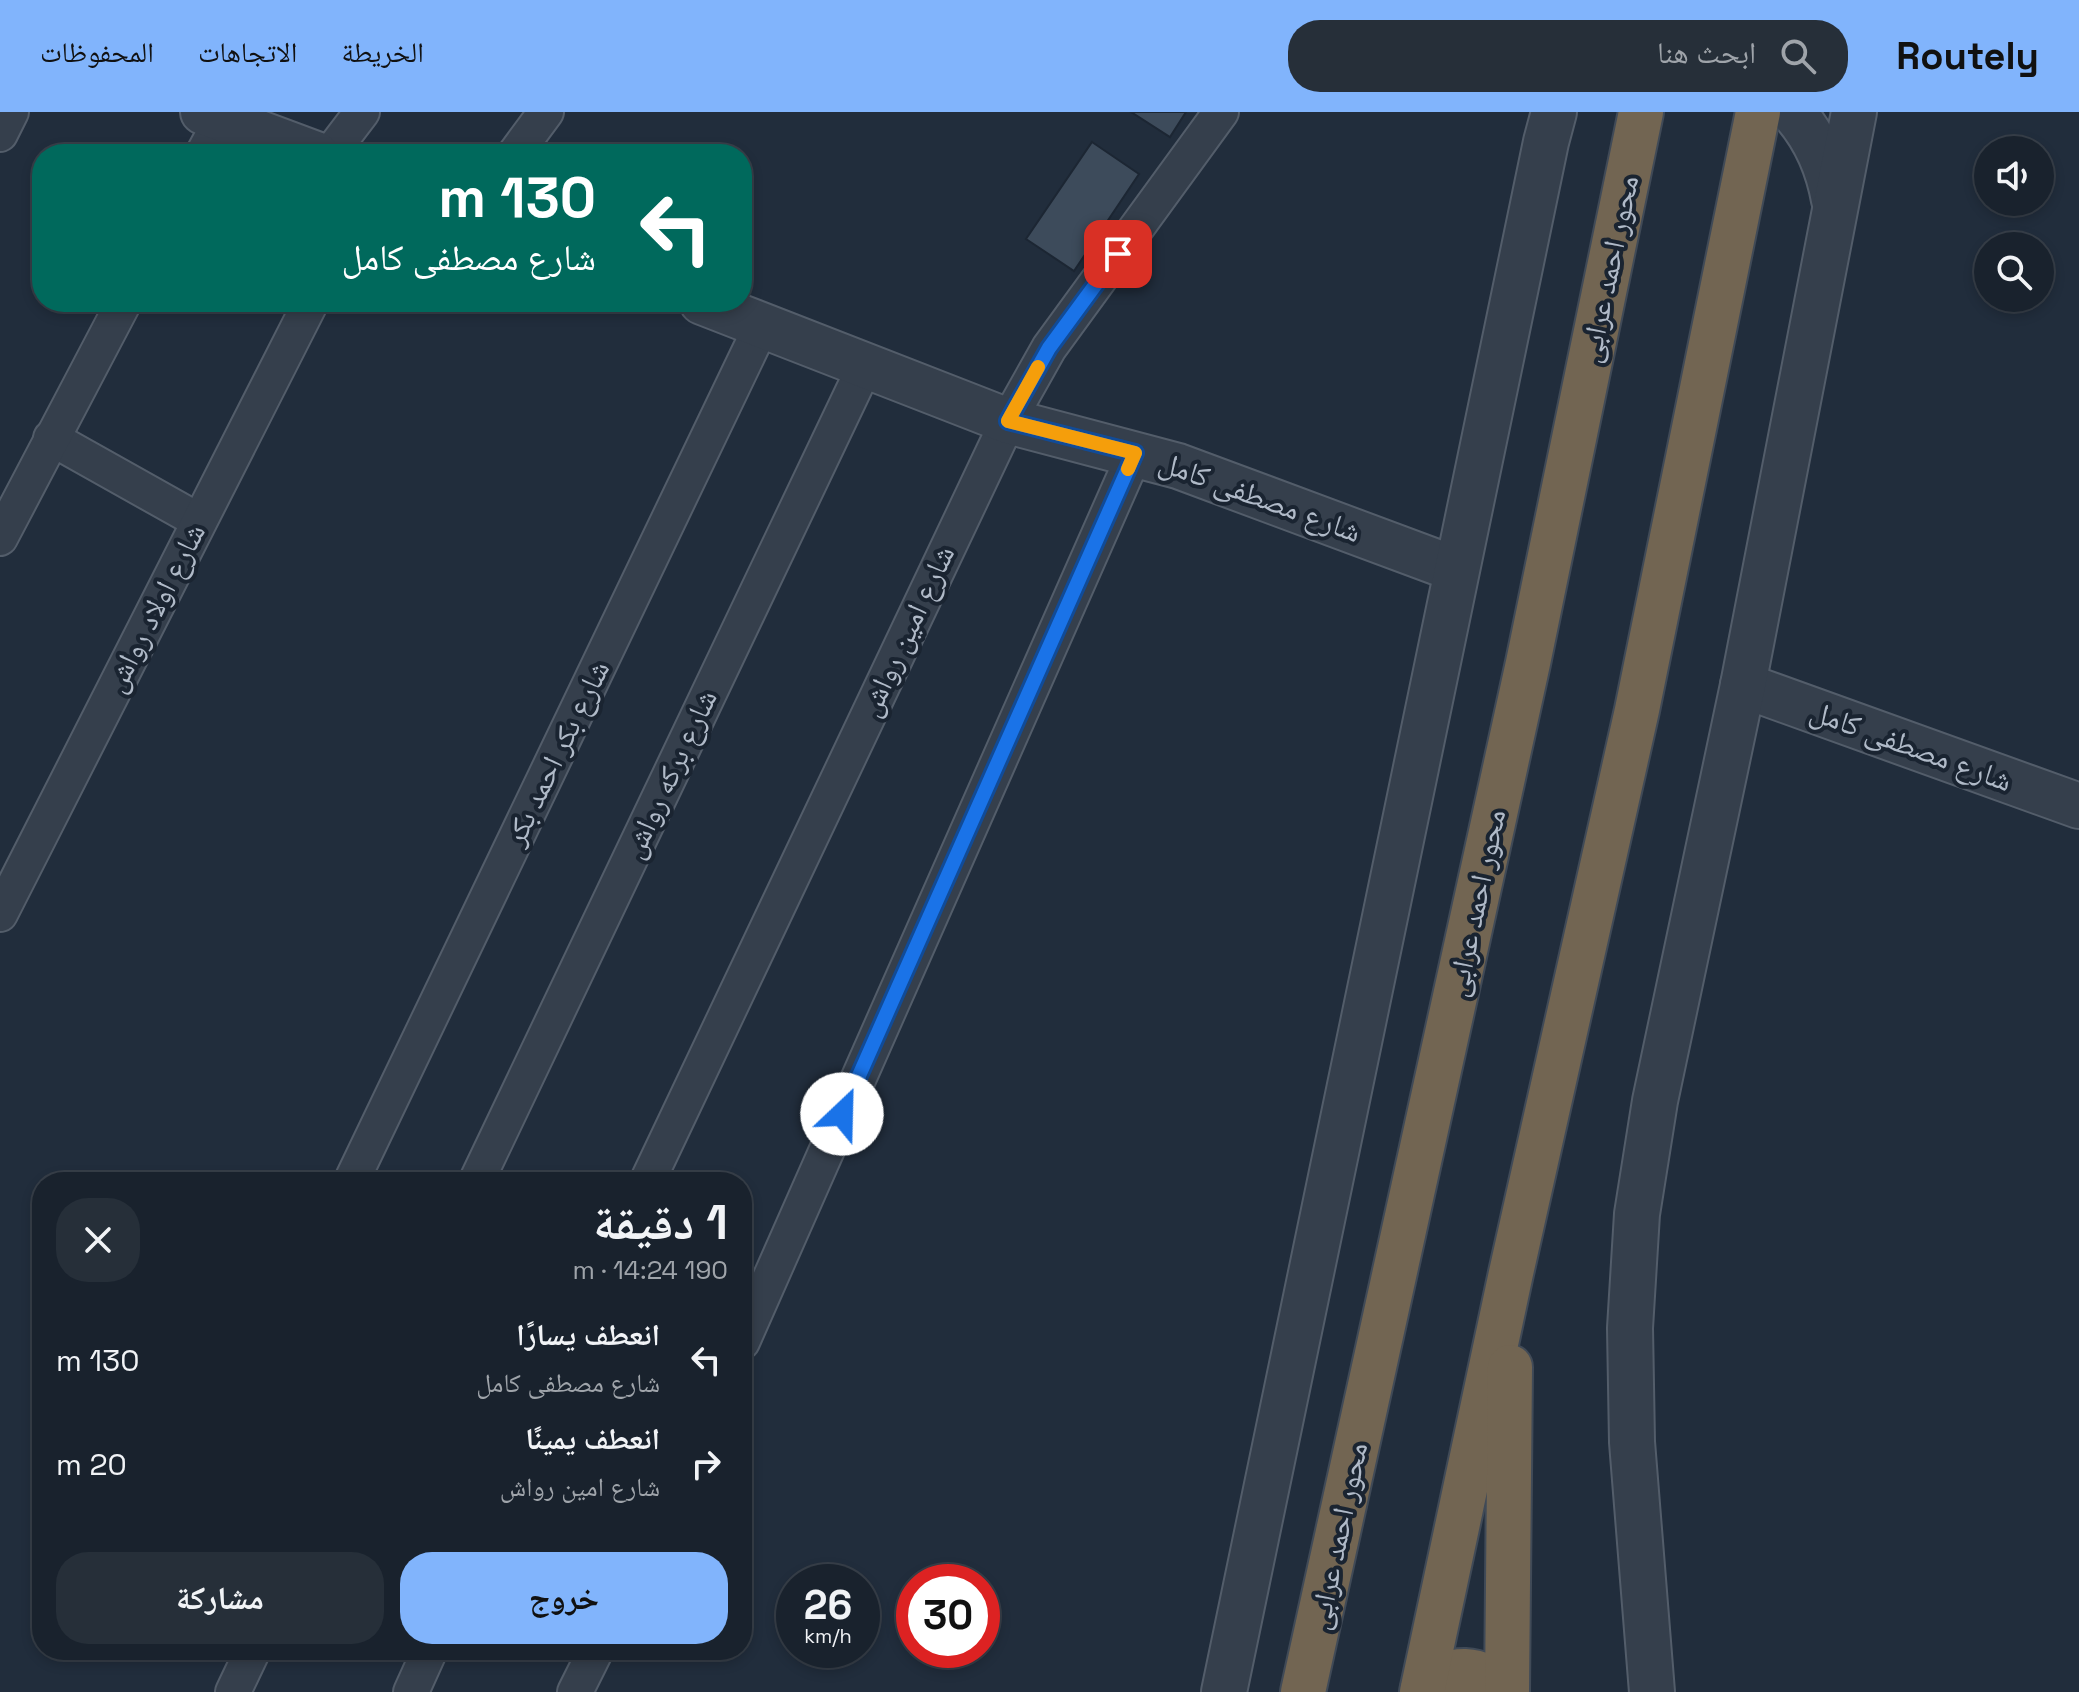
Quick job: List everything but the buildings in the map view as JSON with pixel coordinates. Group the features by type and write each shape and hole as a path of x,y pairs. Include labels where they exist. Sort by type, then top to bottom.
{"highway":[{"name":"محور احمد عرابى","path":"1303,1692 1528,663 1641,112"},
{"path":"1422,1691 1511,1273 1637,710 1758,112"},
{"path":"1422,1691 1449,1672 1465,1671 1481,1673 1507,1692 1511,1273"}],"street":[{"path":"0,134 11,112"},
{"path":"338,144 362,112"},
{"path":"522,144 546,112"},
{"name":"شارع امين رواش","path":"652,1172 1008,421 1049,348 1221,112"},
{"path":"1793,112 1807,128 1821,153 1831,179 1835,207"},
{"path":"1652,1692 1632,1442 1630,1328 1637,1214 1655,1101 1743,685 1854,112"},
{"path":"1224,1692 1455,569 1556,122"},
{"path":"209,128 275,144"},
{"path":"0,538 119,312"},
{"name":"شارع اولاد رواش","path":"0,914 306,312"},
{"name":"شارع مصطفى كامل","path":"728,312 1008,421 1135,453 1192,471 1455,569"},
{"name":"شارع بكر احمد بكر","path":"356,1172 762,325"},
{"name":"شارع بركه رواش","path":"481,1172 865,366"},
{"path":"51,438 199,521"},
{"path":"752,1319 1135,453"},
{"name":"شارع مصطفى كامل","path":"1743,685 2079,806"},
{"path":"233,1692 248,1660"},
{"path":"411,1692 425,1660"},
{"path":"575,1692 591,1660"}],"slow traffic":[{"path":"1038,367 1008,421 1135,453 1128,469"}],"route":[{"path":"842,1114 1135,453 1008,421 1049,348 1118,254"}]}
